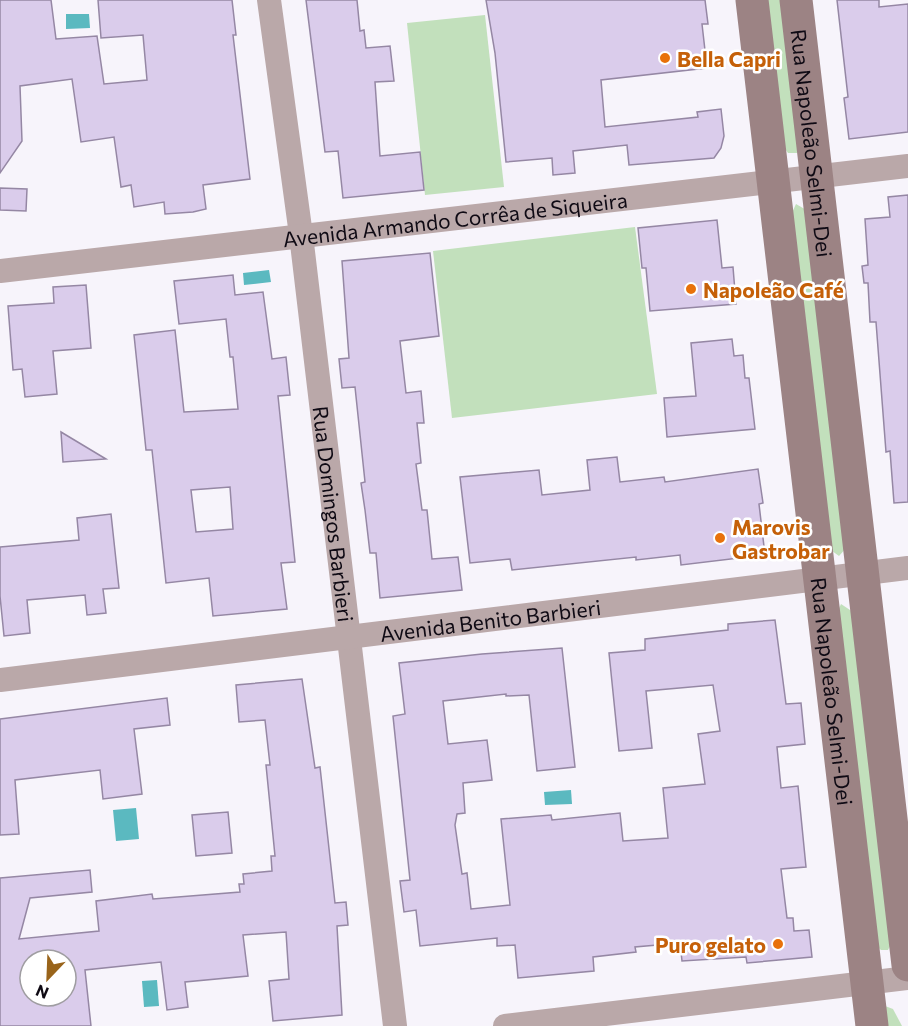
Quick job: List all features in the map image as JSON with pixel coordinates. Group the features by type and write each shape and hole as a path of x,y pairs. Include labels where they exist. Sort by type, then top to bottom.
{"main road":[{"name":"Rua Napoleão Selmi-Dei","path":"752,0 872,1026"},
{"name":"Rua Napoleão Selmi-Dei","path":"796,0 908,965"}],"street":[{"name":"Rua Domingos Barbieri","path":"269,0 301,235 395,1026"},
{"name":"Avenida Armando Corrêa de Siqueira","path":"0,271 908,166"},
{"name":"Avenida Benito Barbieri","path":"0,680 908,568"},
{"path":"505,1026 908,978"}],"green space":[{"path":"764,0 782,0 798,138 797,153 788,153 781,143"},
{"path":"485,15 504,187 425,195 407,23"},
{"path":"796,204 808,211 847,547 839,556 828,548 791,215"},
{"path":"635,227 657,394 452,418 433,251"},
{"path":"841,604 853,612 893,940 888,950 881,950 873,943 836,615"},
{"path":"885,1006 893,1009 902,1026 883,1026"}],"water":[{"path":"66,14 89,14 90,28 66,29"},
{"path":"269,270 271,282 244,285 243,273"},
{"path":"571,790 572,804 545,805 544,792"},
{"path":"136,808 139,839 116,841 113,810"},
{"path":"157,980 159,1006 144,1007 142,981"}],"building":[{"path":"0,0 51,0 56,39 97,36 104,84 147,80 143,35 101,38 98,0 232,0 236,35 233,35 250,179 203,185 206,209 165,214 164,202 134,207 131,185 121,187 114,137 81,142 72,79 20,86 22,141 0,173"},
{"path":"306,0 357,0 360,31 364,30 366,48 390,46 394,81 375,82 380,156 420,152 424,190 343,198 338,151 325,152"},
{"path":"486,0 705,0 708,24 702,24 707,68 601,80 605,127 698,117 697,112 721,109 724,136 721,148 714,158 629,165 627,145 573,151 575,173 553,175 552,158 506,162 495,53"},
{"path":"837,0 879,0 879,7 908,4 908,132 849,139 844,98 848,97"},
{"path":"0,188 27,189 26,211 0,210"},
{"path":"908,195 908,502 894,503 890,451 886,452 876,322 870,322 868,283 864,283 862,266 868,265 865,219 890,217 888,197"},
{"path":"717,220 722,268 733,267 736,304 650,311 646,268 642,268 638,228"},
{"path":"430,253 439,336 400,341 406,393 421,391 424,423 417,423 421,463 416,464 422,510 427,510 432,559 458,557 462,590 380,598 376,553 370,553 361,483 365,482 355,387 342,388 339,359 349,358 342,261"},
{"path":"233,275 235,295 263,292 272,359 286,357 290,395 278,396 295,562 281,563 287,609 213,616 209,578 166,583 152,450 146,450 134,335 175,330 184,412 238,409 233,357 230,357 226,319 179,324 174,281","holes":["230,487 233,529 196,532 191,490"]},
{"path":"86,285 91,348 53,351 57,394 25,397 22,369 13,370 8,306 54,303 53,287"},
{"path":"732,339 734,356 743,355 745,378 749,378 755,429 667,437 664,398 696,396 691,343"},
{"path":"61,432 106,459 63,462"},
{"path":"617,457 620,482 664,477 665,482 758,469 763,503 759,504 765,555 681,565 680,555 636,560 636,557 512,570 510,559 470,563 460,477 539,470 542,495 590,490 587,460"},
{"path":"111,514 119,588 103,589 106,613 87,615 85,595 27,600 30,633 4,636 0,596 0,547 79,540 77,518"},
{"path":"775,620 786,704 801,703 805,744 777,747 781,788 798,786 806,867 781,869 787,918 793,918 794,931 809,930 812,957 747,963 746,957 682,961 680,943 635,947 636,952 593,957 594,971 518,978 515,945 497,946 497,938 420,946 416,910 404,912 400,881 410,880 393,716 405,714 399,663 562,648 575,767 537,771 529,695 506,696 506,694 443,701 448,744 487,740 492,780 463,783 465,813 457,814 455,825 462,874 467,873 471,909 510,905 501,819 551,815 552,820 620,813 623,841 668,838 663,788 705,784 698,734 720,731 713,685 646,691 652,748 619,751 609,653 645,650 645,639 728,630 728,624"},
{"path":"302,679 315,768 320,767 335,903 346,902 348,925 337,926 342,1015 273,1021 269,981 289,979 286,932 243,935 248,976 185,982 188,1007 167,1010 161,962 85,970 91,1026 0,1026 0,878 90,870 92,892 30,898 19,939 99,931 96,901 152,894 153,899 240,892 239,884 244,884 243,874 272,871 271,856 275,856 266,765 270,765 265,720 239,722 236,685"},
{"path":"167,698 170,725 134,729 142,794 103,799 100,770 15,780 19,834 0,835 0,719"},
{"path":"228,812 232,853 196,856 192,815"}],"place":[{"name":"Bella Capri","path":"665,58"},
{"name":"Napoleão Café","path":"691,289"},
{"name":"Marovis Gastrobar","path":"720,538"},
{"name":"Puro gelato","path":"778,944"}]}
